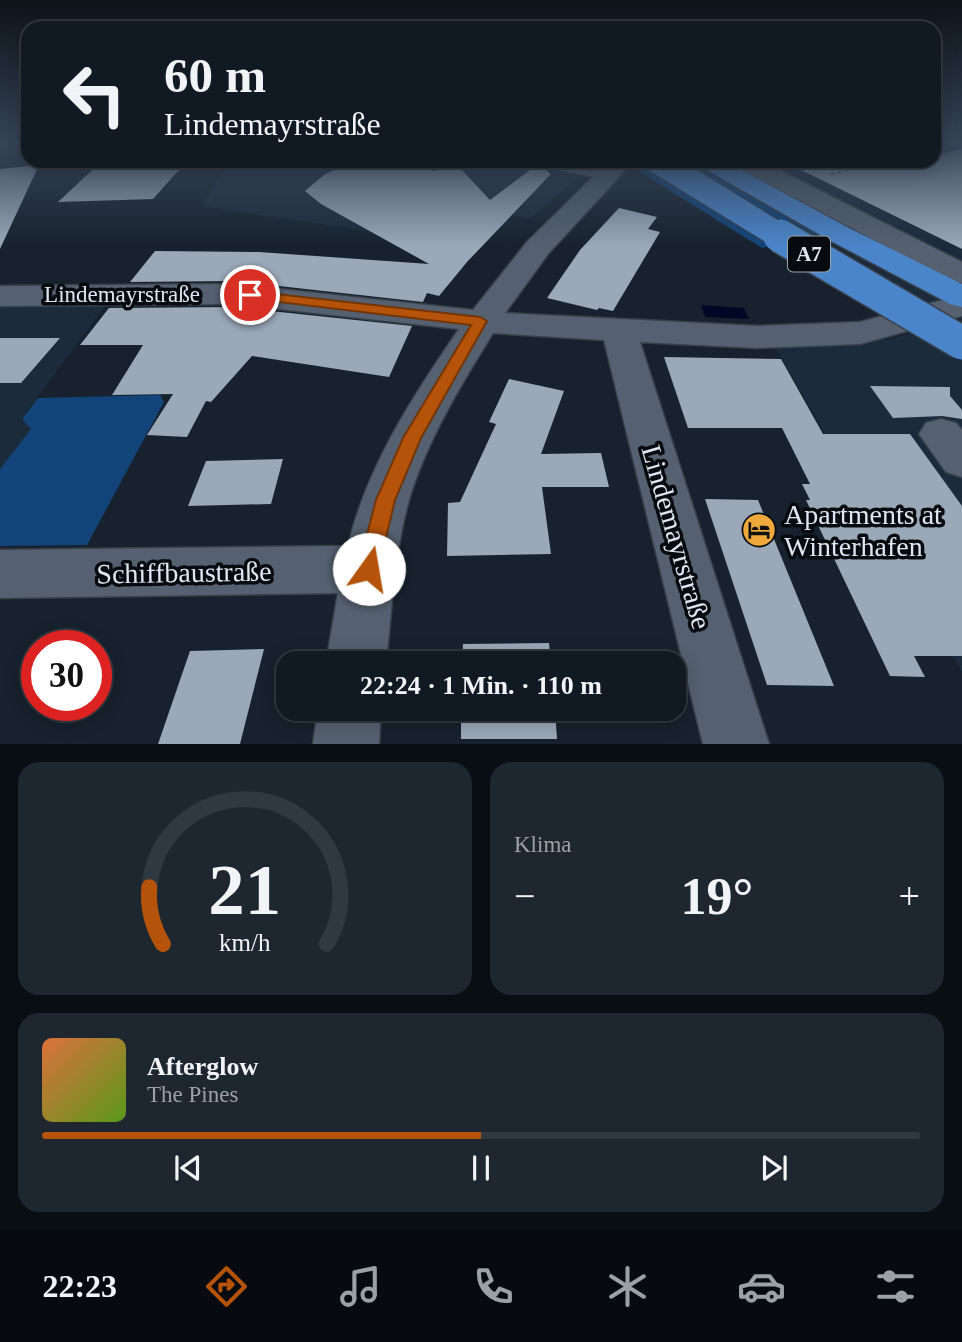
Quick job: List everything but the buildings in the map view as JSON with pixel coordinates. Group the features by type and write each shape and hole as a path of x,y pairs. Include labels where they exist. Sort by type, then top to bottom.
{"highway":[{"name":"A7","path":"685,178 810,255 962,343"},
{"name":"A7","path":"738,178 839,234 962,297"}],"street":[{"path":"358,651 369,569 386,500 412,438 480,321 538,246 603,178"},
{"path":"775,178 962,274"},
{"name":"Lindemayrstraße","path":"0,296 116,293 250,295 480,321 758,337 822,336 884,329 962,305"},
{"name":"Lindemayrstraße","path":"619,330 736,744"},
{"name":"Schiffbaustraße","path":"0,575 369,569"},
{"path":"346,744 349,721"}],"shaded area":[{"path":"220,178 578,178 530,219 488,210 380,233 201,206"},
{"path":"649,178 767,178 856,224 762,248"},
{"path":"766,178 962,178 962,296 895,317 776,244 854,225"},
{"path":"107,303 22,418 31,429 0,469 0,304"},
{"path":"701,305 744,308 749,319 705,317"},
{"path":"962,318 962,672 774,345 887,340"},
{"path":"160,395 164,402 87,545 0,546 0,469 31,429 22,419 38,398"}],"place":[{"name":"Apartments at Winterhafen","path":"759,530"}],"route":[{"path":"250,295 480,321 412,438 386,500 369,569"}]}
